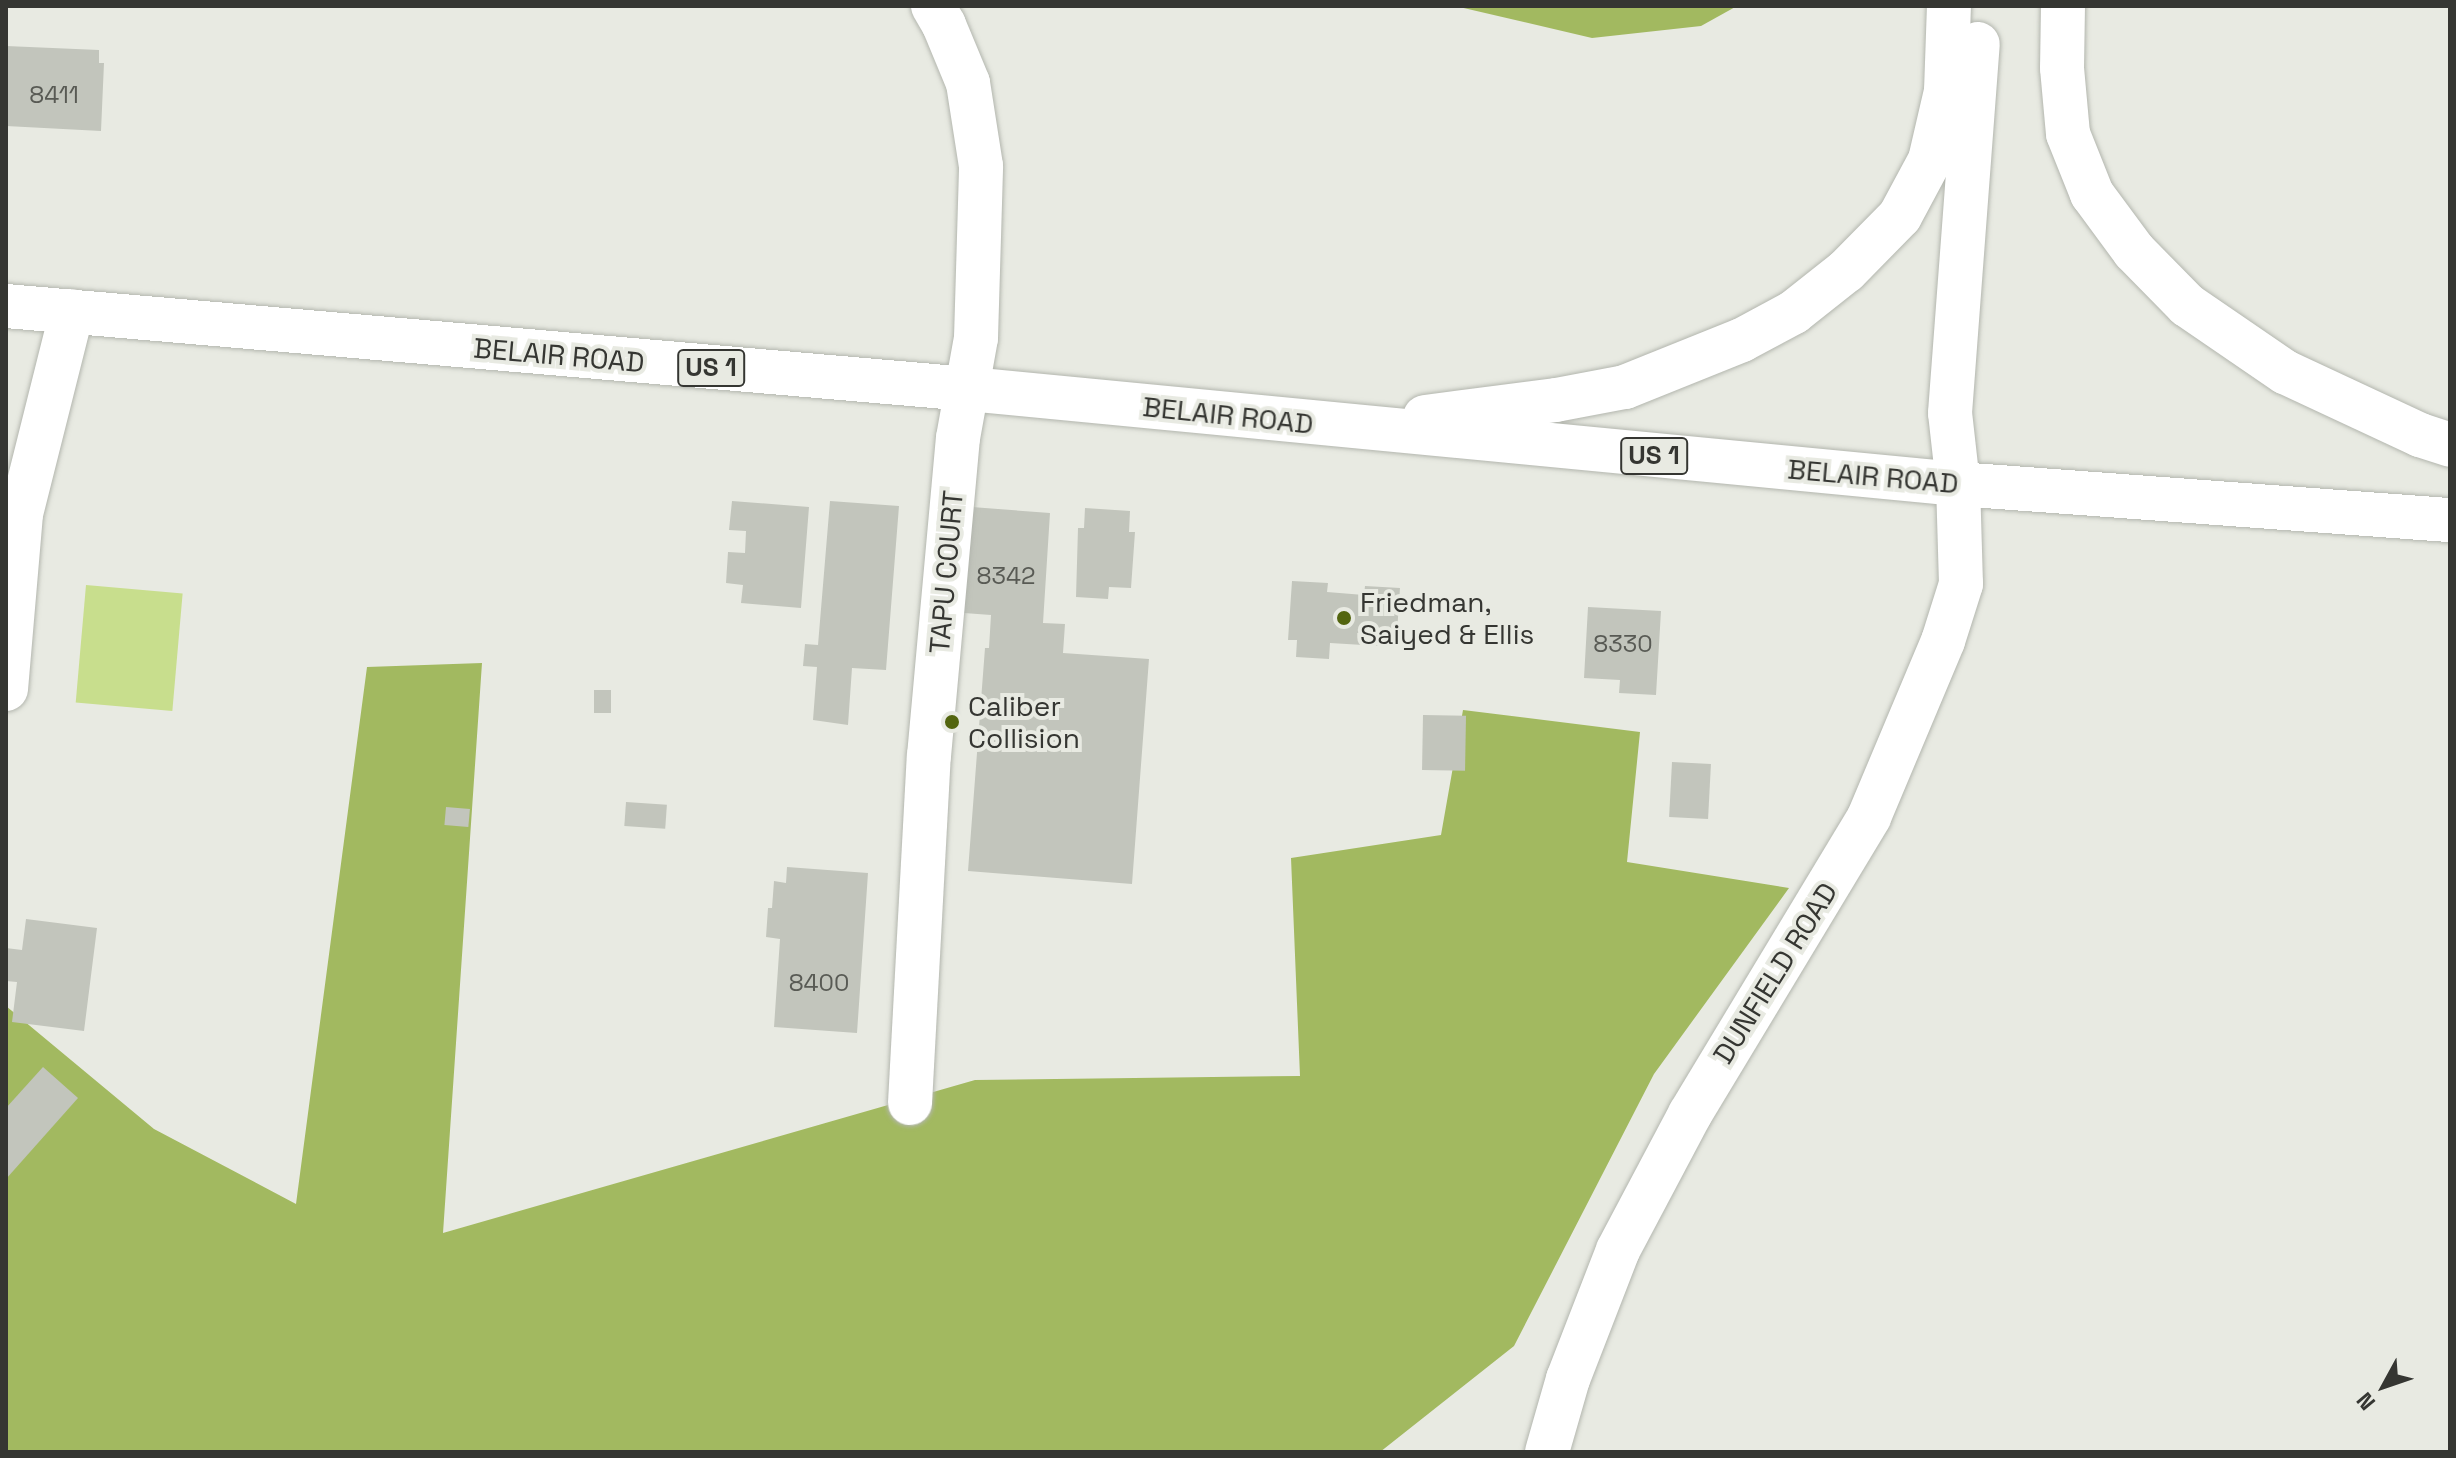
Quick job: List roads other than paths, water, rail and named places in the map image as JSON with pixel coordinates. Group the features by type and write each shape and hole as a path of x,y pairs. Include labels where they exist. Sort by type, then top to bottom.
{"main road":[{"name":"TAPU COURT","path":"910,1103 929,756 958,438 976,338 981,166 968,83 933,6"},
{"path":"1349,427 1556,400 1625,387 1742,340 1794,312 1846,271 1900,216 1930,160 1946,91 1949,6"},
{"name":"DUNFIELD ROAD","path":"1547,1452 1568,1379 1618,1250 1697,1101 1869,817 1943,641 1961,584 1958,484 1950,413 1978,65 1979,6"},
{"path":"2063,6 2062,68 2068,134 2092,194 2134,251 2187,305 2285,372 2420,435 2450,445"},
{"name":"BELAIR ROAD","path":"6,306 969,389 1958,484 2450,520"},
{"path":"6,689 14,513 72,311"}],"place":[{"name":"Friedman, Saiyed & Ellis","path":"1344,618"},
{"name":"Caliber Collision","path":"952,722"}]}
